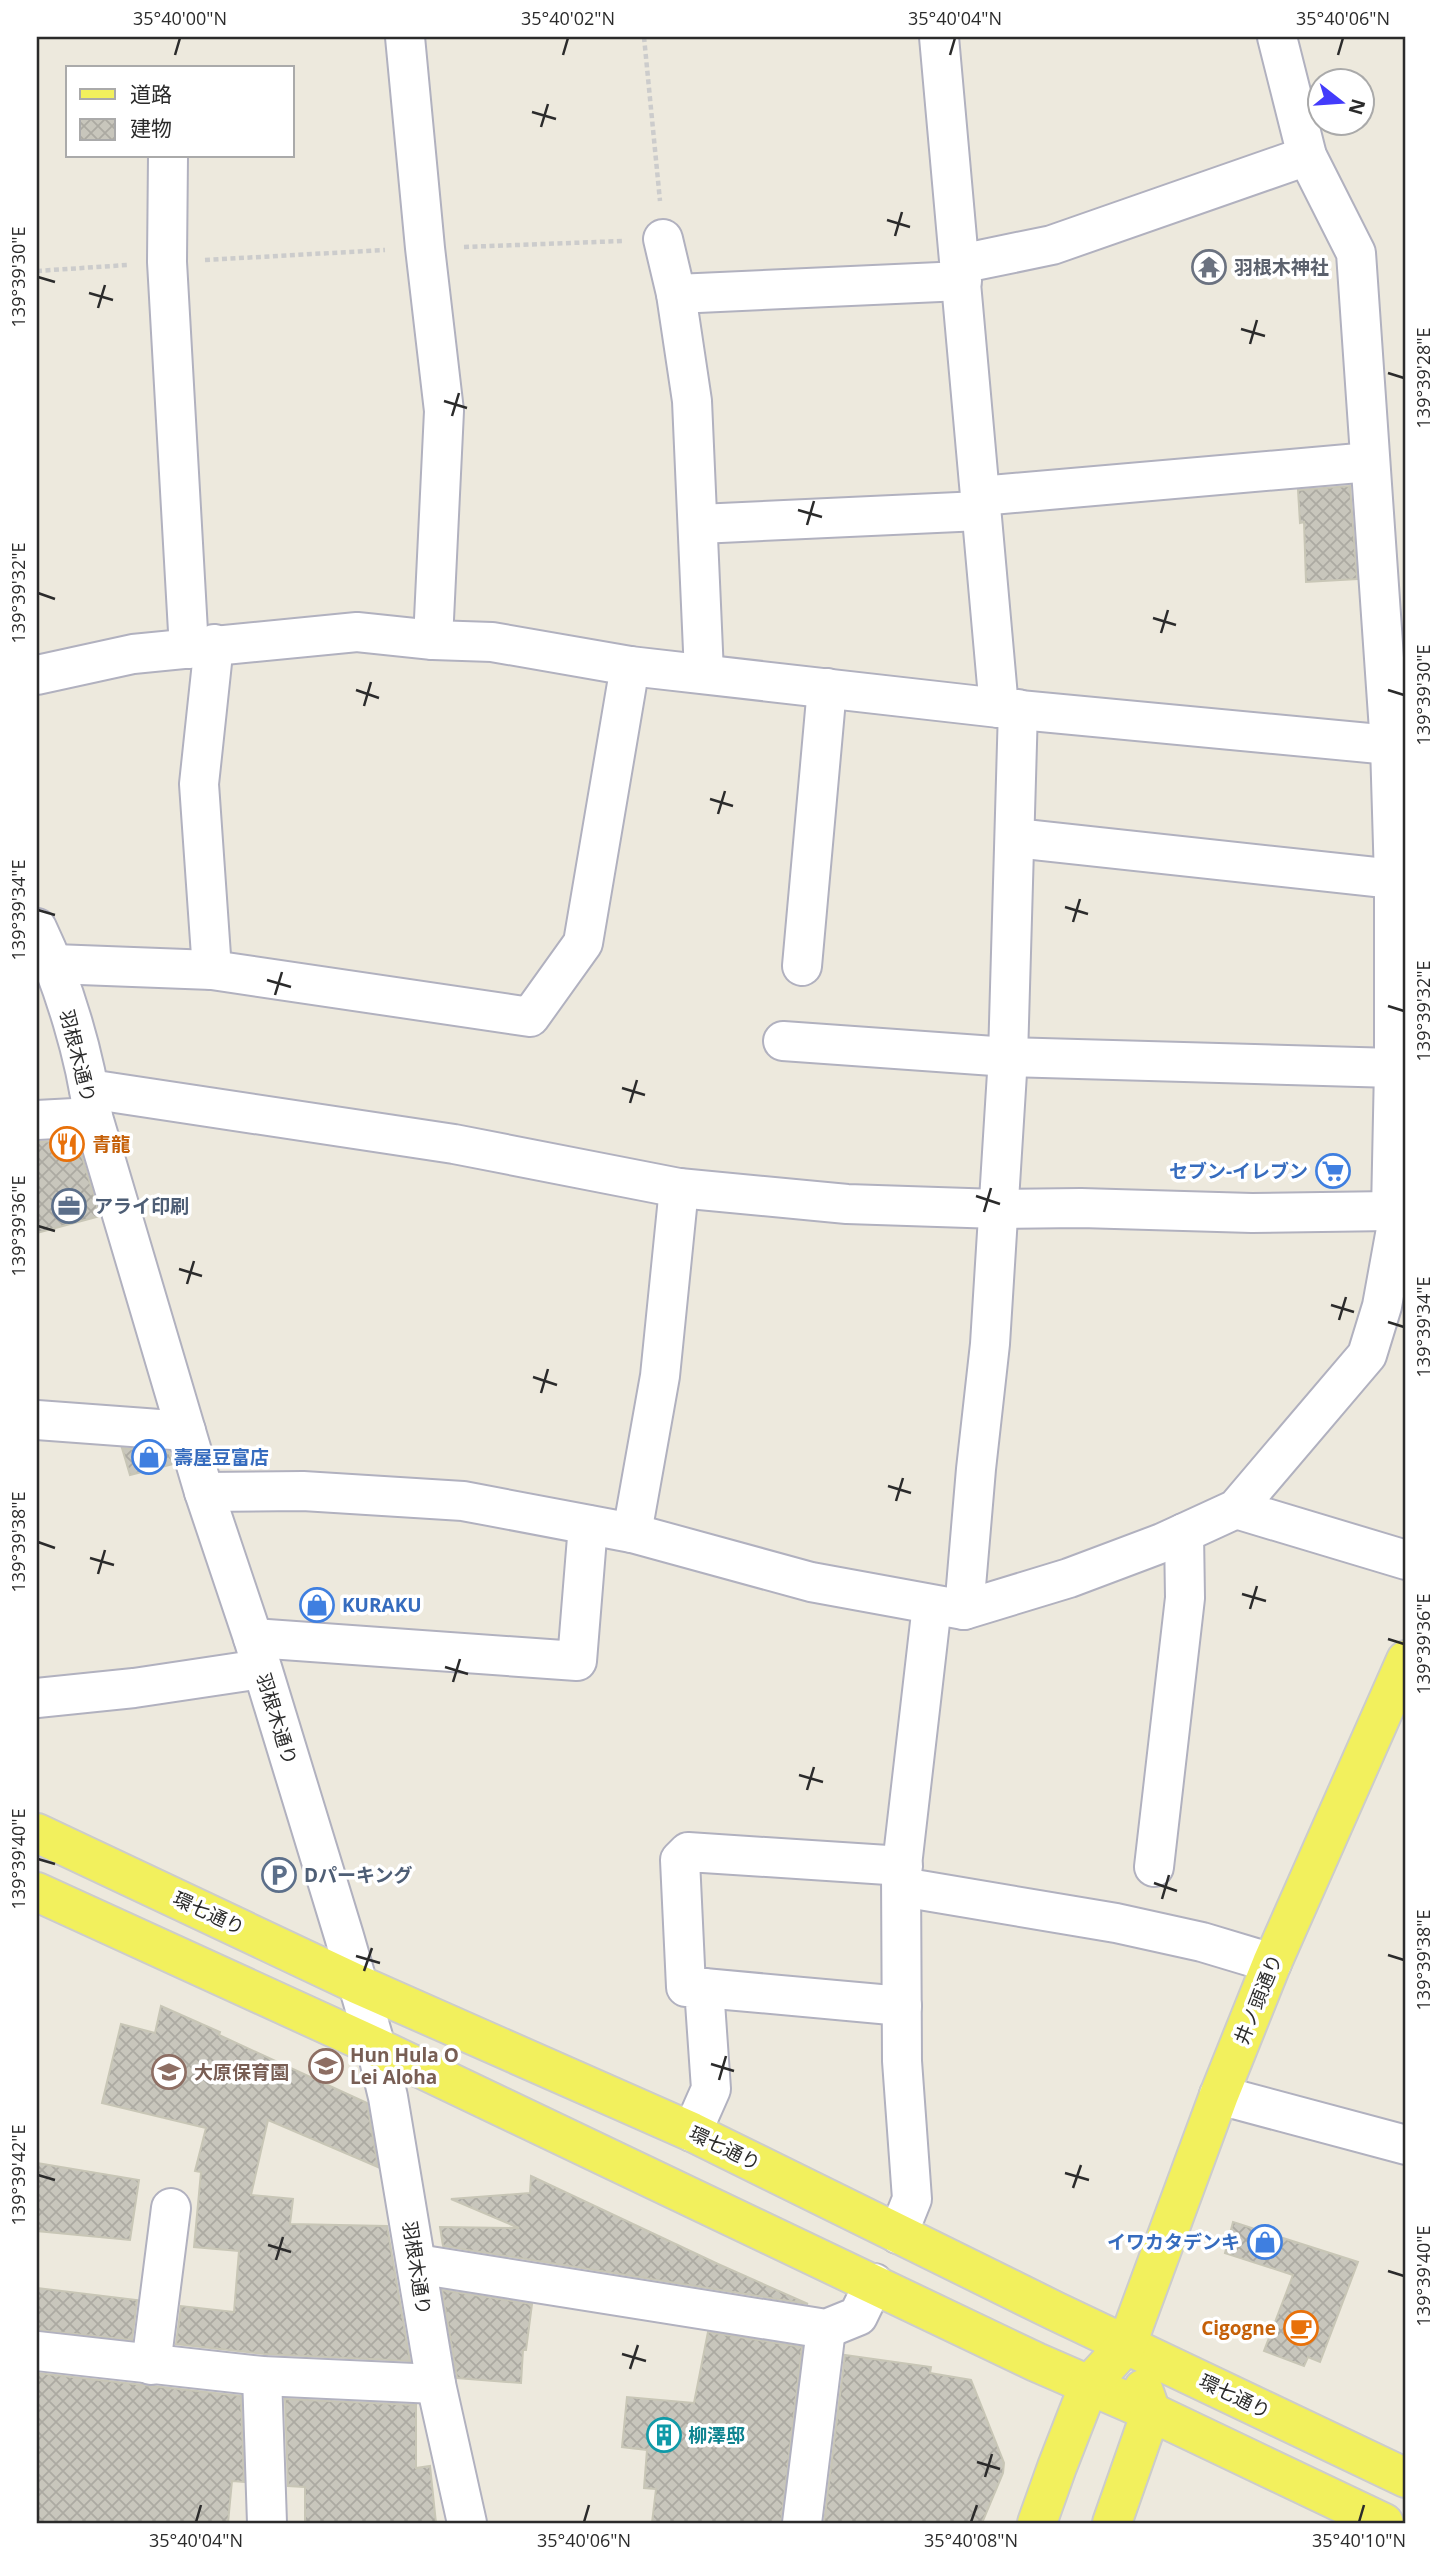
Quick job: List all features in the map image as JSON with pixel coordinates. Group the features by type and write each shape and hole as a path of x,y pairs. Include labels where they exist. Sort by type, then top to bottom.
{"main road":[{"name":"井ノ頭通り","path":"1037,2523 1089,2385 1127,2344 1219,2095 1272,1963 1406,1660"},
{"name":"環七通り","path":"37,1833 357,1983 692,2132 1406,2478"},
{"path":"37,1892 376,2047 1036,2362 1151,2412 1384,2523"},
{"path":"1112,2523 1151,2412 1127,2344"}],"street":[{"path":"405,37 444,411 433,640"},
{"path":"898,2234 912,2199 902,2061 902,1877 948,1607 976,1469 990,1343 1008,1057 1015,838 1008,708 980,503 939,37"},
{"path":"204,1492 303,1491 463,1501 632,1533 811,1582 948,1607 1069,1578 1237,1509 1367,1354 1382,1306 1398,1223 1390,745 1356,253 1307,156 1278,37"},
{"path":"676,294 961,273 1052,245 1307,156"},
{"path":"168,158 167,262 202,647 199,784 212,970"},
{"path":"663,239 676,294 692,401 704,674"},
{"path":"699,524 980,503 1370,461"},
{"path":"37,676 133,654 358,632 433,640 492,642 630,666 1008,708 1390,745"},
{"path":"54,964 212,970 530,1017 583,943 630,666"},
{"path":"802,966 827,688"},
{"path":"1015,838 1394,879"},
{"name":"羽根木通り","path":"37,928 54,964 91,1103 204,1492 257,1654 376,2047 417,2264 436,2384 467,2523"},
{"path":"783,1041 1008,1057 1394,1068"},
{"path":"37,1120 91,1103 454,1143 679,1188 847,1205 1252,1213 1398,1223"},
{"path":"632,1533 660,1376 679,1188"},
{"path":"37,1420 186,1431"},
{"path":"1237,1509 1406,1560"},
{"path":"37,1698 134,1688 257,1654 577,1661 588,1525"},
{"path":"1154,1867 1185,1598 1184,1533"},
{"path":"902,2006 686,1987 680,1860 688,1852 902,1877 1202,1942 1272,1963"},
{"path":"692,2132 711,2089 704,1988"},
{"path":"1219,2095 1406,2145"},
{"path":"151,2365 172,2208"},
{"path":"417,2264 826,2329 859,2316 874,2283"},
{"path":"802,2523 826,2329"},
{"path":"37,2351 262,2376 436,2384"},
{"path":"262,2376 267,2523"}],"path":[{"path":"37,271 425,248 663,239 644,37"}],"building":[{"path":"1350,486 1357,579 1306,582 1304,522 1300,523 1298,490"},
{"path":"77,1140 100,1216 37,1233 37,1142"},
{"path":"122,1448 169,1452 173,1464 130,1475"},
{"path":"161,2006 367,2103 378,2167 268,2120 251,2195 293,2199 290,2224 387,2226 410,2361 264,2354 176,2344 181,2306 234,2312 239,2251 194,2247 201,2172 195,2171 206,2128 102,2103 121,2024 155,2033"},
{"path":"37,2163 139,2180 130,2240 37,2231"},
{"path":"531,2176 808,2304 443,2246 440,2227 519,2228 451,2199 530,2193"},
{"path":"1233,2222 1358,2262 1320,2362 1308,2357 1304,2366 1264,2351 1293,2275 1225,2253"},
{"path":"37,2288 137,2300 132,2340 37,2330"},
{"path":"442,2290 532,2304 526,2350 523,2350 521,2383 457,2378"},
{"path":"708,2332 802,2347 781,2523 652,2523 656,2489 644,2488 647,2450 622,2447 627,2397 694,2403"},
{"path":"845,2355 931,2367 930,2373 971,2380 1004,2463 1003,2473 982,2523 824,2523"},
{"path":"37,2373 241,2396 244,2482 232,2481 228,2523 37,2523"},
{"path":"285,2399 416,2405 416,2468 430,2466 436,2523 305,2522 305,2487 288,2486"}],"place":[{"name":"羽根木神社","path":"1209,267"},
{"name":"青龍","path":"67,1144"},
{"name":"セブン-イレブン","path":"1333,1171"},
{"name":"アライ印刷","path":"69,1206"},
{"name":"壽屋豆富店","path":"149,1457"},
{"name":"KURAKU","path":"317,1605"},
{"name":"Dパーキング","path":"279,1875"},
{"name":"Hun Hula O Lei Aloha","path":"326,2066"},
{"name":"大原保育園","path":"169,2072"},
{"name":"イワカタデンキ","path":"1265,2242"},
{"name":"Cigogne","path":"1301,2328"},
{"name":"柳澤邸","path":"664,2435"}]}
